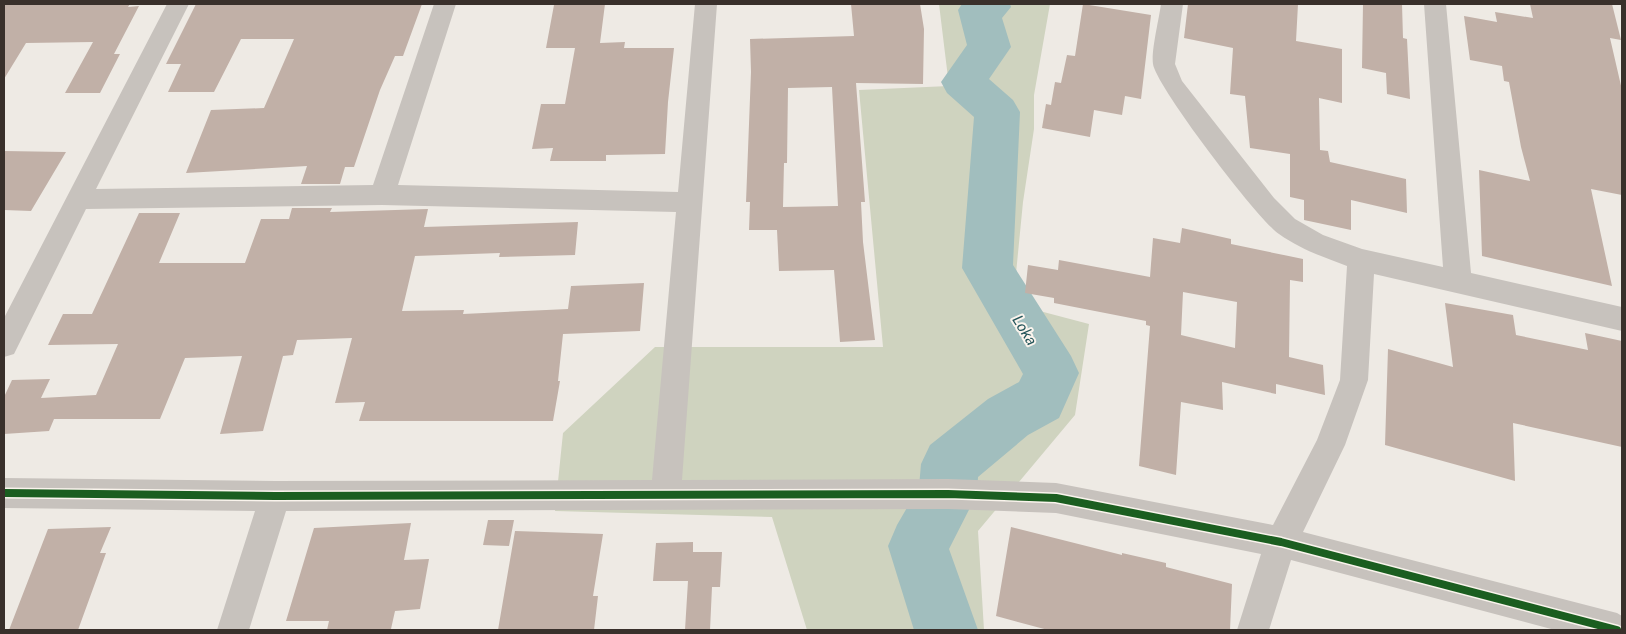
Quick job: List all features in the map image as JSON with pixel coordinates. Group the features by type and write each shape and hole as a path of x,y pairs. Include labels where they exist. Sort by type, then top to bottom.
{"street":[{"path":"4,345 178,4"},
{"path":"382,195 445,4"},
{"path":"666,494 706,4"},
{"path":"1172,4 1164,64 1172,84 1265,205 1286,226 1314,243 1361,260 1622,319"},
{"path":"1435,4 1458,283"},
{"path":"78,199 382,195 690,202"},
{"path":"1253,630 1281,542 1330,445 1354,380 1361,260"},
{"path":"4,493 275,496 948,494 1056,498 1281,542 1617,630"},
{"path":"233,630 275,496"}],"green space":[{"path":"939,4 1050,4 1034,95 1034,129 1023,202 1013,304 1089,324 1075,415 978,531 984,630 807,630 772,517 555,511 563,433 655,347 883,347 859,90 949,86"}],"building":[{"path":"4,4 130,4 128,7 139,6 114,54 120,54 100,93 65,93 93,42 26,43 4,79"},
{"path":"196,4 422,4 403,56 395,56 380,90 354,167 345,167 340,184 301,184 307,166 186,173 211,110 264,108 294,39 241,39 214,92 168,92 181,64 166,64"},
{"path":"605,4 600,43 625,42 624,48 674,48 665,154 606,155 606,161 550,161 553,148 532,149 541,104 565,104 575,48 546,48 554,5"},
{"path":"851,4 920,4 924,29 923,84 856,83 865,202 861,202 863,242 875,340 840,342 834,270 779,271 777,230 749,230 750,202 746,202 751,72 750,39 854,36","holes":["832,87 838,206 783,207 784,163 787,163 788,88"]},
{"path":"1083,4 1151,15 1141,99 1125,96 1122,115 1094,110 1090,137 1042,128 1046,104 1051,105 1055,82 1061,83 1067,55 1075,56"},
{"path":"1188,4 1298,4 1296,41 1342,49 1342,103 1319,98 1320,150 1328,151 1330,162 1406,179 1407,213 1351,200 1351,230 1304,220 1304,200 1290,197 1290,154 1250,148 1245,96 1230,94 1233,48 1184,38"},
{"path":"1363,4 1402,4 1403,38 1407,39 1410,99 1387,94 1386,73 1362,68"},
{"path":"1530,4 1612,4 1621,40 1610,38 1622,90 1622,195 1591,189 1612,286 1482,256 1479,170 1530,181 1521,147 1509,82 1504,81 1502,66 1470,60 1464,16 1497,22 1495,12 1533,18"},
{"path":"4,151 66,152 31,211 4,210"},
{"path":"292,208 332,208 330,212 428,209 424,227 578,222 575,255 499,257 500,253 415,256 402,311 464,310 463,314 568,309 571,286 644,283 640,331 563,334 558,381 560,381 553,421 359,421 365,402 335,403 352,338 297,340 293,355 283,356 263,431 220,434 242,356 185,358 160,419 54,419 49,431 4,434 4,397 12,380 50,379 41,398 96,395 118,344 48,345 63,314 92,314 139,213 180,213 159,263 245,263 261,219 289,219"},
{"path":"1182,228 1231,239 1231,244 1303,259 1303,282 1290,280 1289,357 1323,365 1325,395 1276,384 1276,394 1222,382 1223,410 1181,402 1176,475 1139,466 1150,326 1146,325 1146,321 1054,303 1054,298 1025,293 1028,265 1058,270 1059,260 1150,277 1153,238 1180,243","holes":["1183,292 1237,302 1235,348 1181,335"]},
{"path":"1445,303 1513,315 1516,335 1588,350 1585,333 1622,341 1622,447 1513,423 1515,481 1385,445 1388,349 1453,367"},
{"path":"488,520 514,520 509,546 483,545"},
{"path":"411,523 404,560 429,559 420,609 395,611 391,629 327,630 329,621 286,621 314,528"},
{"path":"111,527 100,553 106,553 78,630 9,630 48,529"},
{"path":"1011,527 1122,555 1122,553 1166,563 1166,567 1232,584 1230,630 1048,630 996,616"},
{"path":"515,531 603,534 593,596 598,596 594,630 498,630"},
{"path":"693,542 693,552 722,552 720,587 712,587 710,630 685,630 688,581 653,581 656,543"}],"waterway":[{"name":"Loka","path":"946,630 918,546 948,494 950,464 1008,417 1039,400 1052,373 987,268 997,112 963,82 989,47 979,10 990,7 989,4"}],"cycle path":[{"path":"4,493 275,496 948,494 1056,498 1281,542 1617,630"}]}
